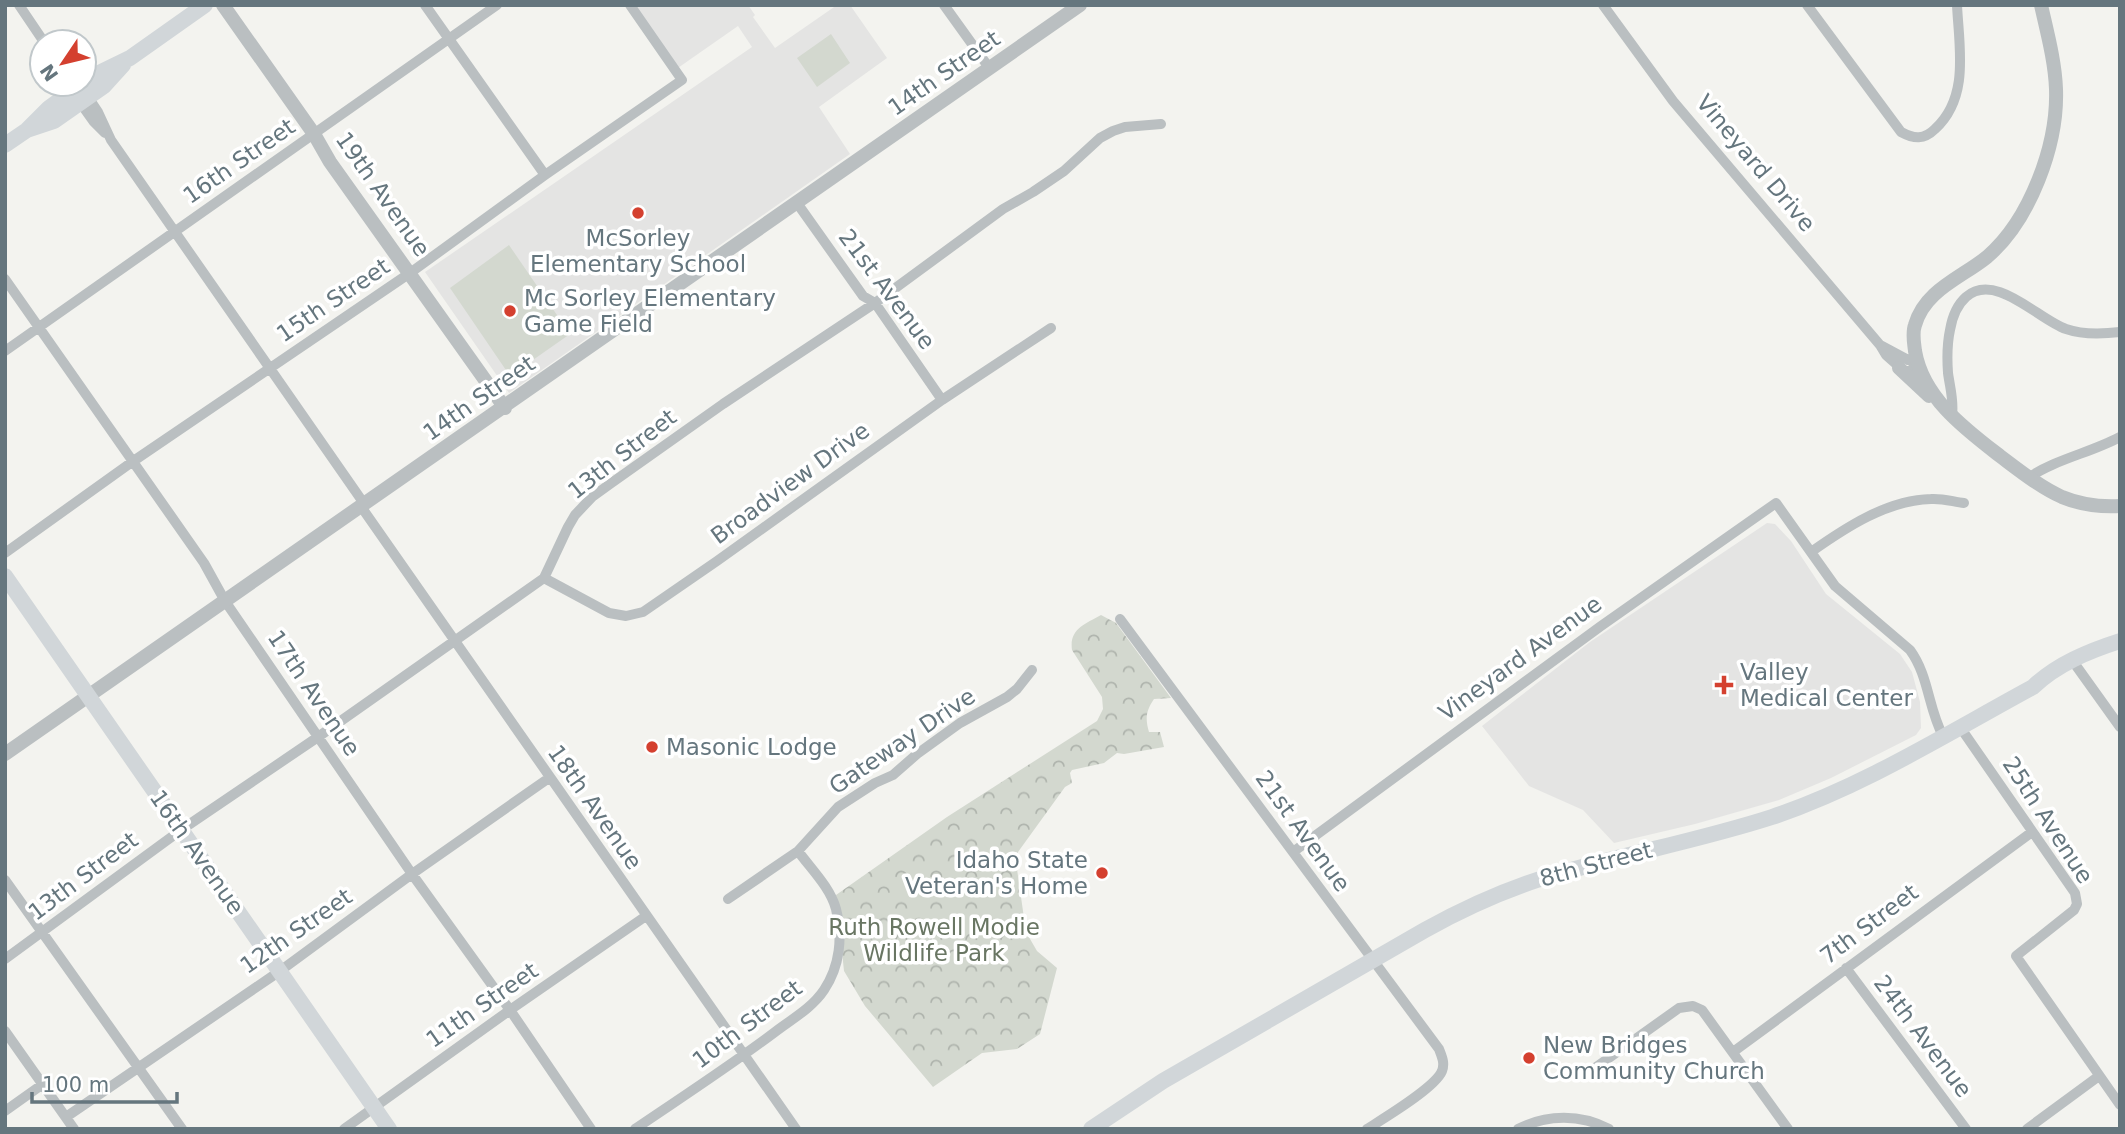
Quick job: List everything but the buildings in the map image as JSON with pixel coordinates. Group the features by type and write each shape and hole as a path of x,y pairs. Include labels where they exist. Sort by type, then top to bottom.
{"main road":[{"path":"98,77 205,5"},
{"path":"5,145 65,98"},
{"name":"16th Avenue","path":"5,576 389,1129"},
{"name":"8th Street","path":"1091,1129 1163,1081 1445,919 1499,894 1586,866 1727,830 1785,812 1869,776 2033,687 2044,676 2072,660 2120,640"}],"street":[{"path":"19,5 35,28"},
{"name":"19th Avenue","path":"223,5 314,134 330,162 505,408"},
{"path":"425,5 545,175"},
{"name":"16th Street","path":"5,351 498,5"},
{"name":"15th Street","path":"5,553 132,462 410,273 682,80 630,5"},
{"path":"944,5 990,69"},
{"name":"14th Street","path":"5,754 1080,5"},
{"name":"Vineyard Drive","path":"1603,5 1673,101 1899,368"},
{"path":"1807,5 1901,132 1912,138 1931,133 1941,124 1956,98 1960,74 1957,5"},
{"path":"1952,415 1927,383 1918,362 1913,337 1914,327 1923,306 1933,295 1987,257 2013,229 2029,204 2038,183 2048,147 2056,99 2050,41 2041,5"},
{"name":"18th Avenue","path":"85,98 549,778 796,1129"},
{"name":"13th Street","path":"5,959 181,830 544,578 568,527 592,497 723,404 875,303 1003,209 1064,171 1100,138 1125,127 1161,124"},
{"name":"21st Avenue","path":"797,203 863,296 875,303 942,400"},
{"name":"17th Avenue","path":"5,279 204,563 225,601 591,1129"},
{"path":"1952,415 1949,333 1959,305 1974,290 1986,288 2001,292 2068,330 2104,334 2120,332"},
{"name":"Broadview Drive","path":"544,578 609,613 626,617 643,612 942,400 1051,328"},
{"name":"Vineyard Drive","path":"1880,345 1908,360 1918,362"},
{"path":"1899,368 1906,371 1918,362"},
{"path":"1899,368 1968,431 2028,478 2069,500 2103,507 2120,506"},
{"path":"2028,478 2049,465 2120,437"},
{"path":"1943,736 1936,723 1923,672 1910,650 1835,586 1811,552 1893,505 1934,498 1964,503"},
{"name":"Vineyard Avenue","path":"1293,852 1601,626 1776,503 1811,552"},
{"name":"21st Avenue","path":"1121,620 1439,1049 1443,1058 1438,1077 1417,1095 1367,1129"},
{"path":"2072,660 2120,727"},
{"name":"Gateway Drive","path":"728,899 798,851 838,807 875,783 893,775 952,727 1007,697 1032,670"},
{"name":"25th Avenue","path":"1960,727 2075,892 2077,904 2074,910 2016,956 2116,1100"},
{"name":"12th Street","path":"66,1117 280,971 549,778"},
{"name":"7th Street","path":"1733,1052 2032,832"},
{"name":"10th Street","path":"635,1129 745,1055 808,1007 832,977 837,962 840,932 834,901 798,851"},
{"path":"5,880 182,1129"},
{"name":"11th Street","path":"344,1129 646,916"},
{"name":"24th Avenue","path":"1846,968 1966,1129"},
{"path":"1585,1075 1679,1008 1693,1006 1702,1010 1788,1129"},
{"path":"5,1031 74,1129"},
{"path":"2027,1129 2099,1076"},
{"path":"5,1111 43,1084"},
{"path":"1519,1128 1538,1121 1567,1118 1588,1120 1609,1129"}],"shaded area":[{"name":"McSorley Elementary School","path":"630,5 748,5 755,15 753,17 775,48 837,5 850,5 887,58 819,107 850,154 509,393 425,272 752,47 738,26 675,70"},
{"name":"Valley Medical Center","path":"1767,523 1775,524 1791,541 1826,594 1900,654 1912,672 1920,702 1921,728 1916,735 1831,778 1779,800 1614,843 1583,810 1529,786 1482,726 1590,642"}],"green space":[{"path":"831,34 850,63 817,87 797,58"},
{"name":"Mc Sorley Elementary Game Field","path":"509,245 570,334 510,376 450,288"},
{"name":"Ruth Rowell Modie Wildlife Park","path":"1101,615 1116,623 1171,698 1154,699 1147,715 1149,732 1160,732 1164,747 1117,753 1104,763 1072,770 1072,783 1065,787 1018,852 1016,862 1026,932 1037,951 1057,968 1040,1034 1017,1049 982,1053 933,1087 865,1006 844,971 836,895 947,817 1097,721 1103,709 1102,697 1072,650 1072,643 1079,628"}],"place":[{"name":"McSorley Elementary School","path":"638,213"},
{"name":"Mc Sorley Elementary Game Field","path":"510,311"},
{"name":"Valley Medical Center","path":"1724,685"},
{"name":"Masonic Lodge","path":"652,747"},
{"name":"Idaho State Veteran's Home","path":"1102,873"},
{"name":"New Bridges Community Church","path":"1529,1058"}]}
